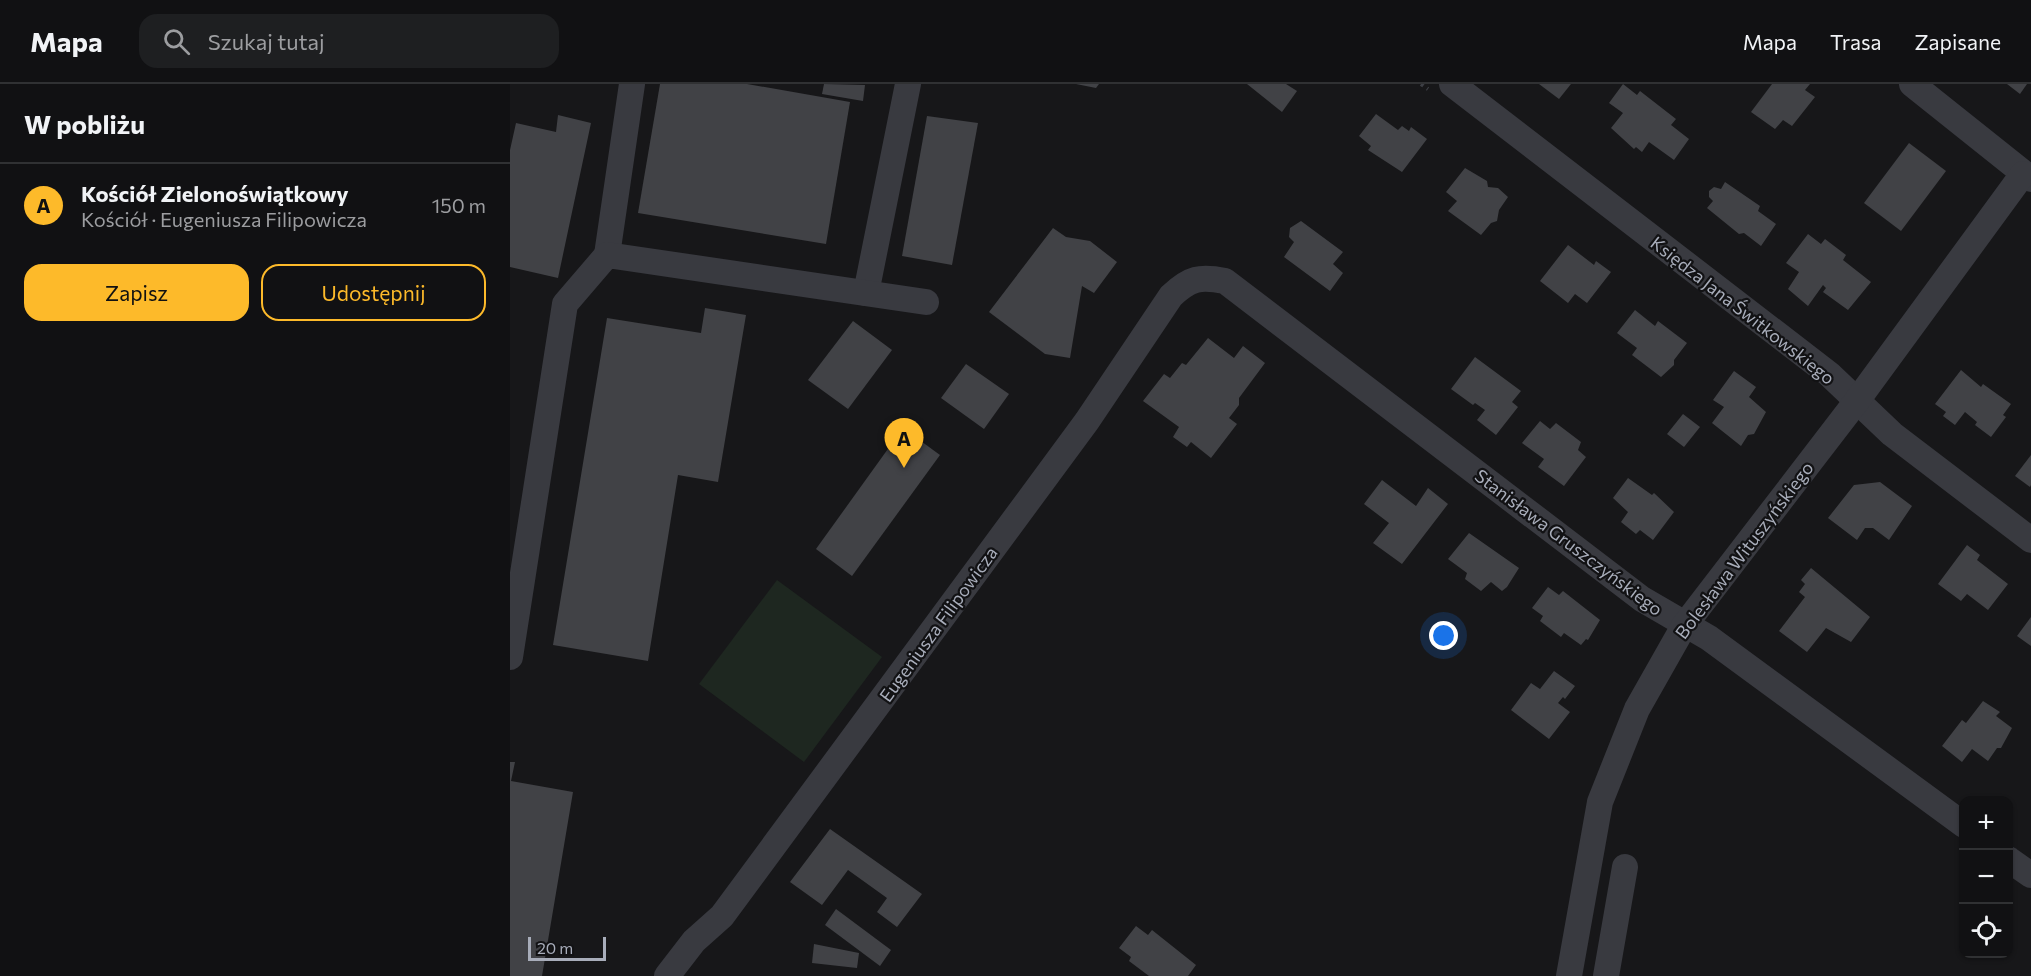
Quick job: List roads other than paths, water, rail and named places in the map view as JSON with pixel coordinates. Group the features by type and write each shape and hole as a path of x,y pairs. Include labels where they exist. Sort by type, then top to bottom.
{"street":[{"path":"510,657 565,303 607,255 632,84"},
{"path":"866,293 908,84"},
{"path":"1912,84 2027,177"},
{"name":"Księdza Jana Świtkowskiego","path":"1441,88 1829,374 1892,434 2031,540"},
{"name":"Bolesława Wituszyńskiego","path":"1569,976 1600,802 1637,709 1684,626 2027,177"},
{"path":"607,255 926,302"},
{"name":"Stanisława Gruszczyńskiego","path":"1207,277 1225,280 1642,599 1684,626 1709,638 1959,821"},
{"name":"Eugeniusza Filipowicza","path":"667,976 694,941 729,907 1087,421 1171,296 1185,282 1207,277"},
{"path":"2013,862 2031,875"},
{"path":"1606,976 1625,867"},
{"path":"1583,894 1619,901"}],"place":[{"name":"Kościół Zielonoświątkowy","path":"904,468"}]}
